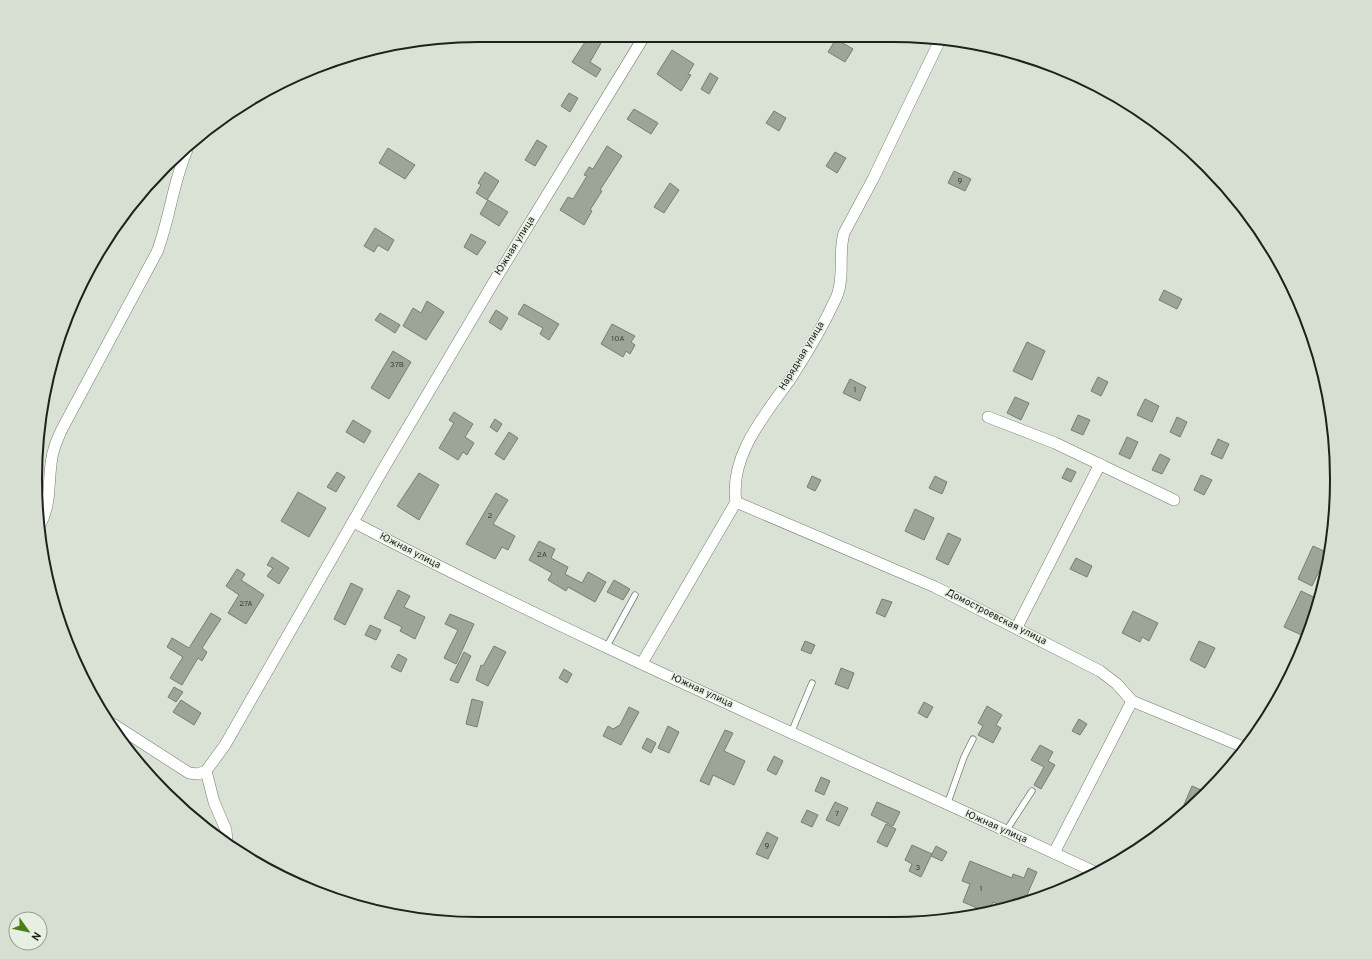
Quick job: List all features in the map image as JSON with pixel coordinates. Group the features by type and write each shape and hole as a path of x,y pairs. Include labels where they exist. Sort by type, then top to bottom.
{"street":[{"name":"Южная улица","path":"206,772 215,760 494,280 641,42"},
{"name":"Нарядная улица","path":"736,502 734,489 742,457 760,421 791,377 836,296 842,271 842,242 844,233 873,179 938,45"},
{"path":"44,516 49,503 51,464 54,448 62,429 157,252 165,232 180,165 183,158"},
{"path":"988,417 1055,443 1174,500"},
{"path":"1016,627 1100,464"},
{"name":"Домостроевская улица","path":"736,502 935,587 1100,671 1117,684 1132,701 1240,746"},
{"path":"642,663 736,502"},
{"name":"Южная улица","path":"353,522 431,563 642,663 1090,870"},
{"path":"1054,853 1132,701"},
{"path":"120,728 189,773 198,774 206,772 214,802 226,830 226,836"}],"lane":[{"path":"607,646 635,595"},
{"path":"791,733 812,683"},
{"path":"947,805 964,757 973,739"},
{"path":"1006,832 1032,791"}],"building":[{"path":"585,42 601,43 590,62 601,69 596,77 572,62"},
{"path":"834,42 841,42 853,49 845,62 828,52"},
{"path":"672,50 694,64 688,74 691,75 681,91 657,74"},
{"path":"710,73 718,78 709,94 701,89"},
{"path":"569,93 578,98 570,112 561,106"},
{"path":"634,109 658,123 651,134 627,119"},
{"path":"774,111 786,118 779,131 766,123"},
{"path":"537,140 547,146 535,166 525,160"},
{"path":"607,146 622,156 600,190 602,191 590,210 592,211 584,225 560,210 568,197 573,199 587,176 584,175 589,167 593,169"},
{"path":"388,148 415,165 405,179 379,163"},
{"path":"835,152 846,158 837,173 826,166"},
{"path":"954,171 971,179 965,191 948,183"},
{"path":"485,172 499,181 487,200 476,193 481,185 478,183"},
{"path":"670,183 679,190 664,213 654,207"},
{"path":"488,200 508,212 499,226 480,214"},
{"path":"375,228 394,240 388,251 378,245 374,252 364,246"},
{"path":"471,234 486,242 477,255 464,247"},
{"path":"1164,290 1182,299 1177,309 1159,300"},
{"path":"427,301 444,312 426,340 403,326 413,308 421,313"},
{"path":"524,304 559,324 549,340 540,334 543,328 518,314"},
{"path":"496,310 508,318 501,330 489,322"},
{"path":"380,313 400,325 395,333 375,320"},
{"path":"612,324 635,336 631,342 635,345 630,354 626,351 623,357 601,344"},
{"path":"1027,342 1045,351 1032,380 1013,371"},
{"path":"393,351 411,362 389,399 371,388"},
{"path":"1098,377 1108,382 1101,396 1091,391"},
{"path":"850,379 866,387 860,401 843,393"},
{"path":"1015,397 1029,403 1021,420 1007,413"},
{"path":"1145,399 1159,406 1152,422 1137,415"},
{"path":"454,412 473,424 465,437 474,443 467,455 463,452 458,460 439,448 454,423 449,420"},
{"path":"1078,415 1090,420 1083,435 1071,430"},
{"path":"1177,417 1187,422 1180,437 1170,432"},
{"path":"495,419 502,424 497,432 490,427"},
{"path":"353,420 371,431 364,443 346,432"},
{"path":"509,432 518,438 504,460 495,454"},
{"path":"1127,437 1138,442 1130,459 1119,454"},
{"path":"1218,439 1229,444 1222,459 1211,454"},
{"path":"1160,454 1170,459 1162,474 1152,470"},
{"path":"1067,468 1076,472 1071,482 1062,478"},
{"path":"337,472 345,477 336,492 327,487"},
{"path":"419,473 439,485 419,520 397,506"},
{"path":"1201,475 1212,480 1204,495 1194,490"},
{"path":"812,476 821,480 815,491 807,487"},
{"path":"935,476 947,482 942,494 929,488"},
{"path":"298,492 326,508 309,537 281,521"},
{"path":"496,493 508,500 493,524 515,536 508,550 502,547 495,559 466,544"},
{"path":"915,509 934,518 924,540 905,531"},
{"path":"948,533 961,539 948,565 936,559"},
{"path":"539,541 555,549 551,558 568,567 565,574 582,583 588,572 606,582 595,602 568,587 566,591 548,580 552,573 529,560"},
{"path":"1313,546 1324,551 1322,566 1312,586 1298,579"},
{"path":"272,557 289,568 279,584 267,576 273,568 267,565"},
{"path":"1076,558 1092,566 1087,577 1070,569"},
{"path":"237,569 245,574 241,580 264,595 246,624 228,613 239,595 226,586"},
{"path":"614,580 630,589 623,600 607,592"},
{"path":"351,583 363,589 345,625 334,619"},
{"path":"398,590 410,596 404,607 425,617 415,639 400,631 402,627 384,618"},
{"path":"1301,591 1314,597 1301,635 1284,627"},
{"path":"882,599 892,602 885,617 876,613"},
{"path":"1133,611 1158,623 1149,641 1142,637 1140,642 1122,633"},
{"path":"211,613 221,619 202,648 207,652 202,661 198,658 182,685 170,678 183,657 167,647 172,638 189,648"},
{"path":"450,614 474,624 456,664 444,658 458,630 445,624"},
{"path":"370,625 381,630 376,640 365,635"},
{"path":"805,641 815,645 811,654 801,650"},
{"path":"1199,641 1215,648 1205,668 1190,660"},
{"path":"494,646 506,652 488,686 476,680 481,665 483,666"},
{"path":"464,652 471,656 458,683 450,680"},
{"path":"398,654 407,659 401,672 391,667"},
{"path":"841,668 854,673 848,689 835,684"},
{"path":"564,669 572,674 567,683 559,678"},
{"path":"174,687 183,692 176,702 168,697"},
{"path":"472,699 483,702 477,727 466,724"},
{"path":"181,700 201,713 194,725 173,712"},
{"path":"924,702 933,707 927,718 918,713"},
{"path":"987,706 1002,715 996,725 1001,728 993,743 978,735 983,726 978,723"},
{"path":"629,707 639,712 621,745 603,736 608,726 613,729 620,725"},
{"path":"1079,719 1087,724 1080,735 1072,731"},
{"path":"668,726 679,732 669,753 658,748"},
{"path":"725,730 733,733 724,751 745,761 734,785 713,775 709,785 700,781"},
{"path":"647,738 656,743 651,753 642,748"},
{"path":"1040,745 1053,752 1048,761 1055,765 1041,789 1034,785 1044,767 1031,760"},
{"path":"774,756 783,761 776,775 767,770"},
{"path":"821,777 830,781 824,795 815,791"},
{"path":"1192,786 1201,790 1184,806"},
{"path":"835,802 848,808 839,826 826,820"},
{"path":"877,802 900,812 893,826 871,815"},
{"path":"807,810 818,815 812,827 801,822"},
{"path":"886,824 896,829 887,847 877,842"},
{"path":"767,832 778,838 768,859 756,854"},
{"path":"912,845 932,854 921,877 909,871 912,864 905,860"},
{"path":"936,846 947,852 942,861 931,856"},
{"path":"970,861 1012,878 1013,874 1024,878 1028,868 1037,872 1027,896 1016,899 1014,898 1013,900 998,904 993,902 991,906 979,909 963,902 970,884 962,881"}]}
